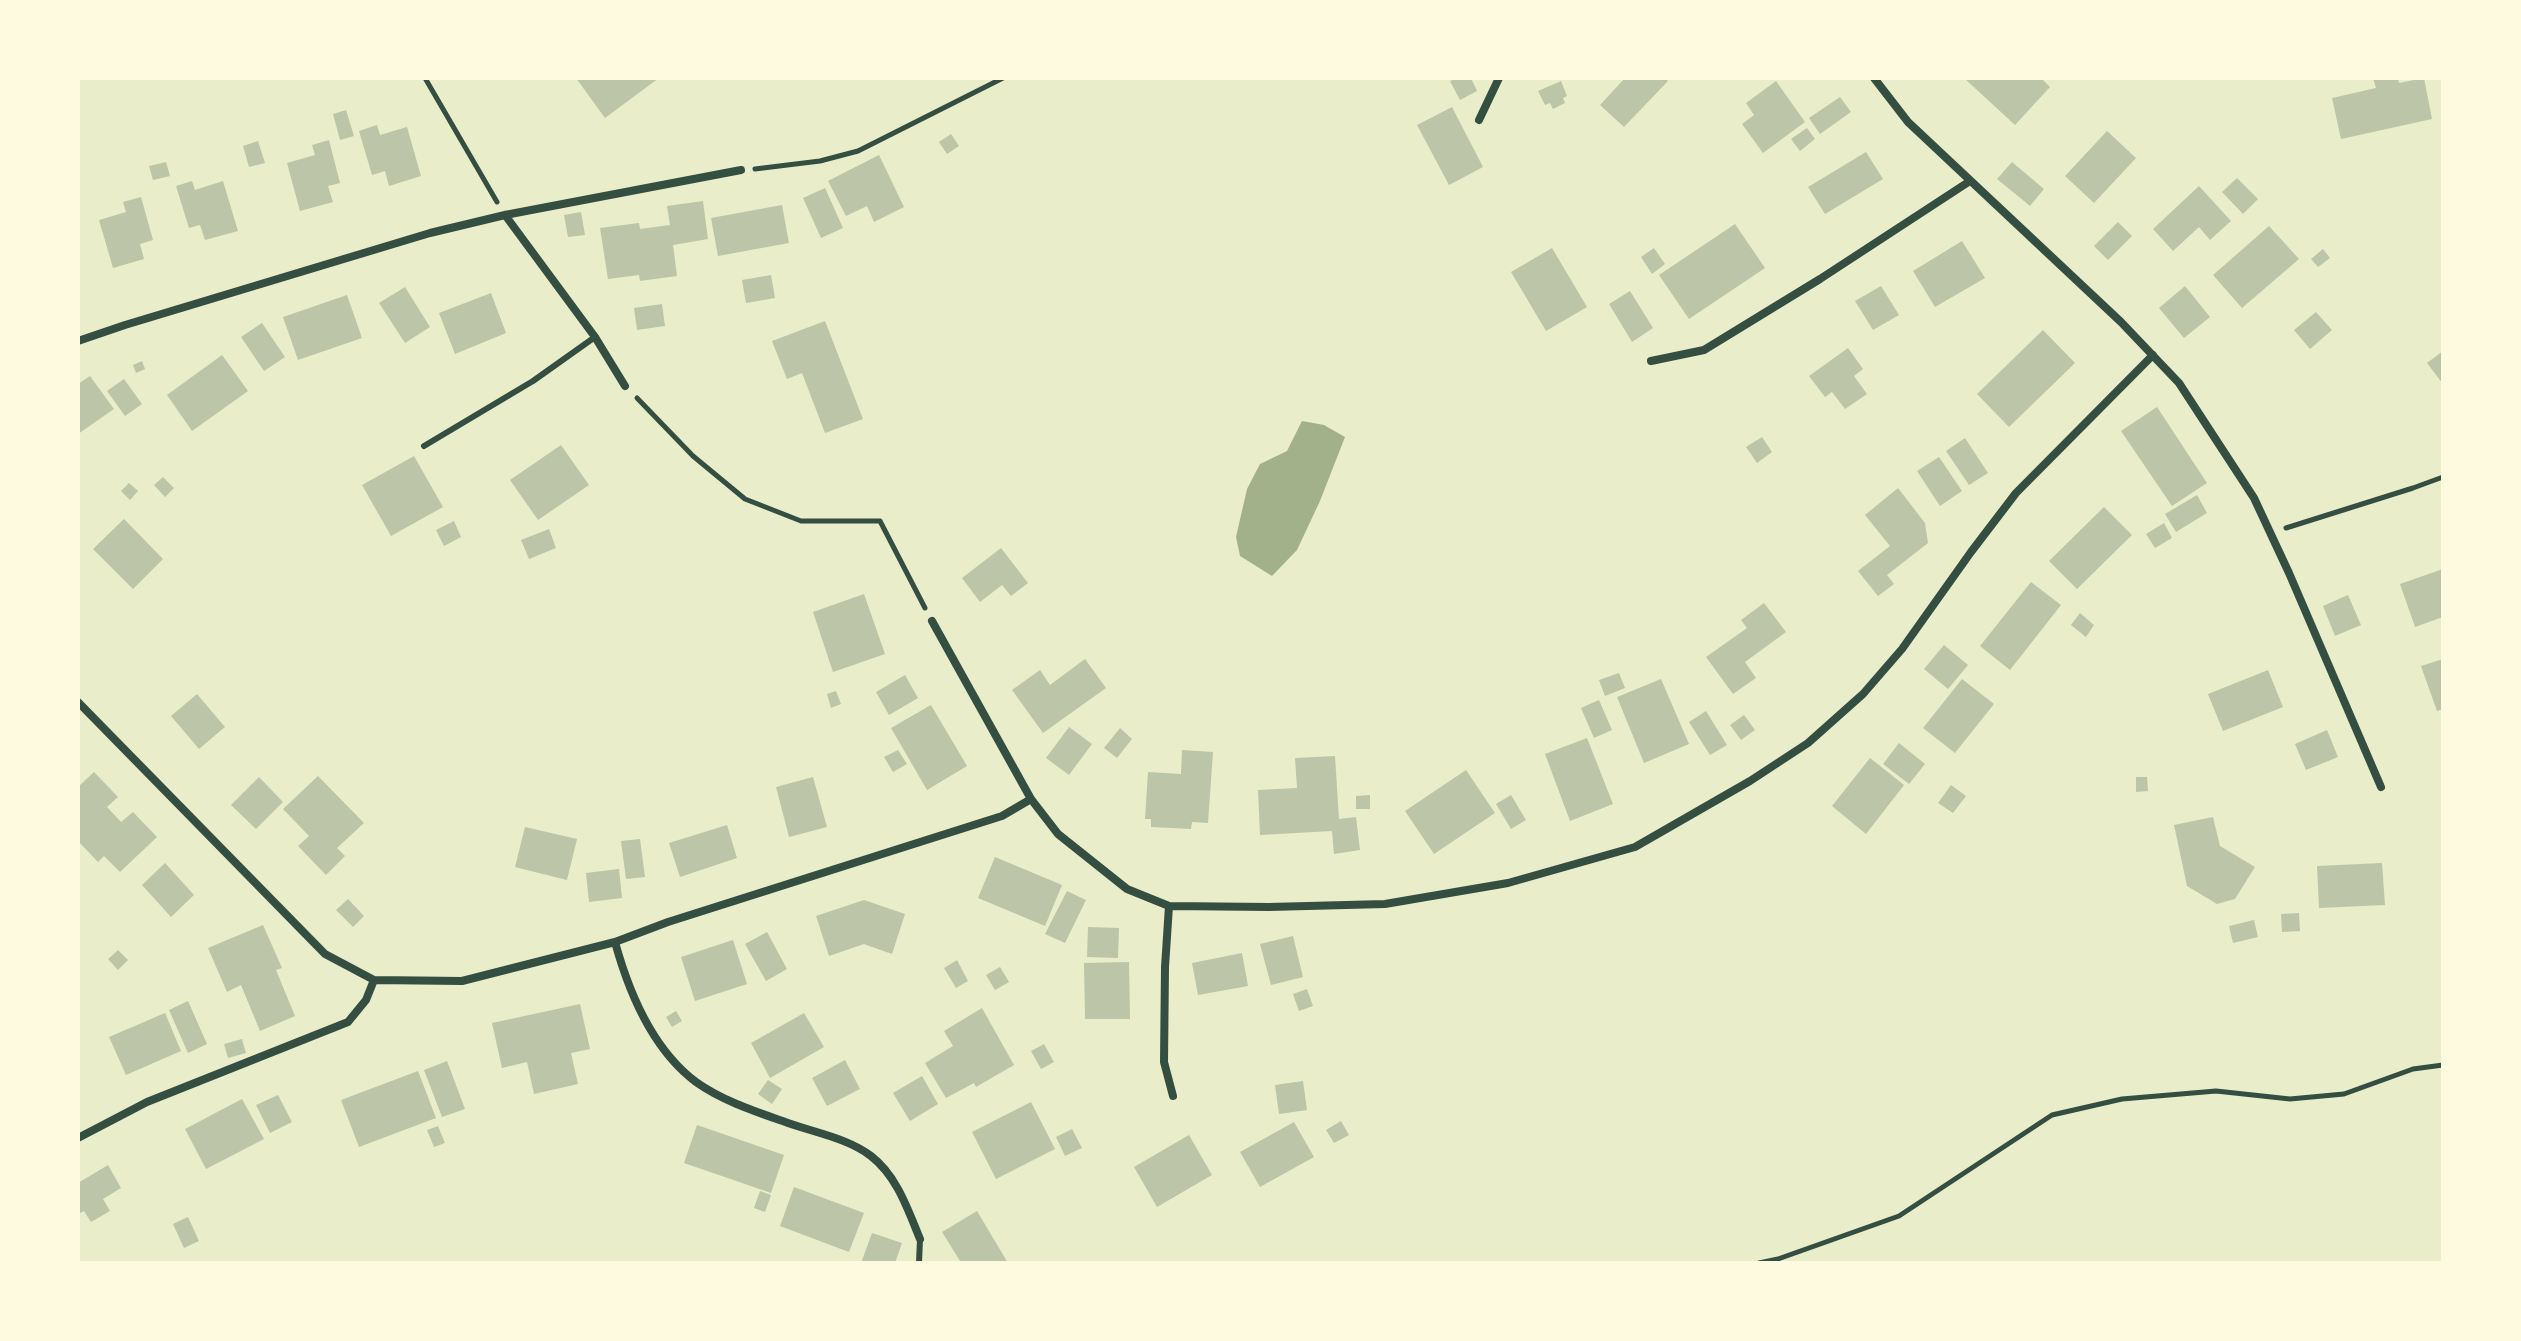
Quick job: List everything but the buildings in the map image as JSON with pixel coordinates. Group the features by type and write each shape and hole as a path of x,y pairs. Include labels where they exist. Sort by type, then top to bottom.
{"street":[{"path":"1479,120 1499,78"},
{"path":"1874,78 1908,122 1994,201 2179,383 2246,485 2289,573 2381,787"},
{"path":"78,341 430,233 505,215 741,170"},
{"path":"1651,361 1704,350 1970,181"},
{"path":"505,215 595,337 625,386"},
{"path":"932,621 1031,799 1058,834 1127,889 1169,906 1269,907 1385,904 1508,883 1635,847 1750,781 1808,743 1863,694 1902,649 2016,493 2153,355"},
{"path":"78,702 82,713 325,954 374,980 462,981 615,942 668,922 1002,816 1031,799"},
{"path":"1169,906 1164,1062 1173,1096"},
{"path":"615,942 623,971 659,1045 697,1082 746,1109 852,1145 871,1156 903,1198 920,1239"},
{"path":"78,1138 147,1102 348,1022 366,1000 374,980"}],"lane":[{"path":"424,446 533,381 595,337"},
{"path":"919,1263 920,1239"}],"path":[{"path":"425,78 505,215"},
{"path":"741,170 820,161 858,151 1003,78"},
{"path":"625,386 693,456 745,499 801,521 880,521 932,621"},
{"path":"2269,533 2443,477"},
{"path":"1759,1263 1899,1216 2052,1115 2122,1099 2216,1091 2290,1099 2344,1094 2413,1069 2443,1065"}],"shaded area":[{"path":"1302,421 1324,425 1345,437 1297,550 1272,576 1240,556 1236,537 1247,489 1260,464 1287,451"}]}
